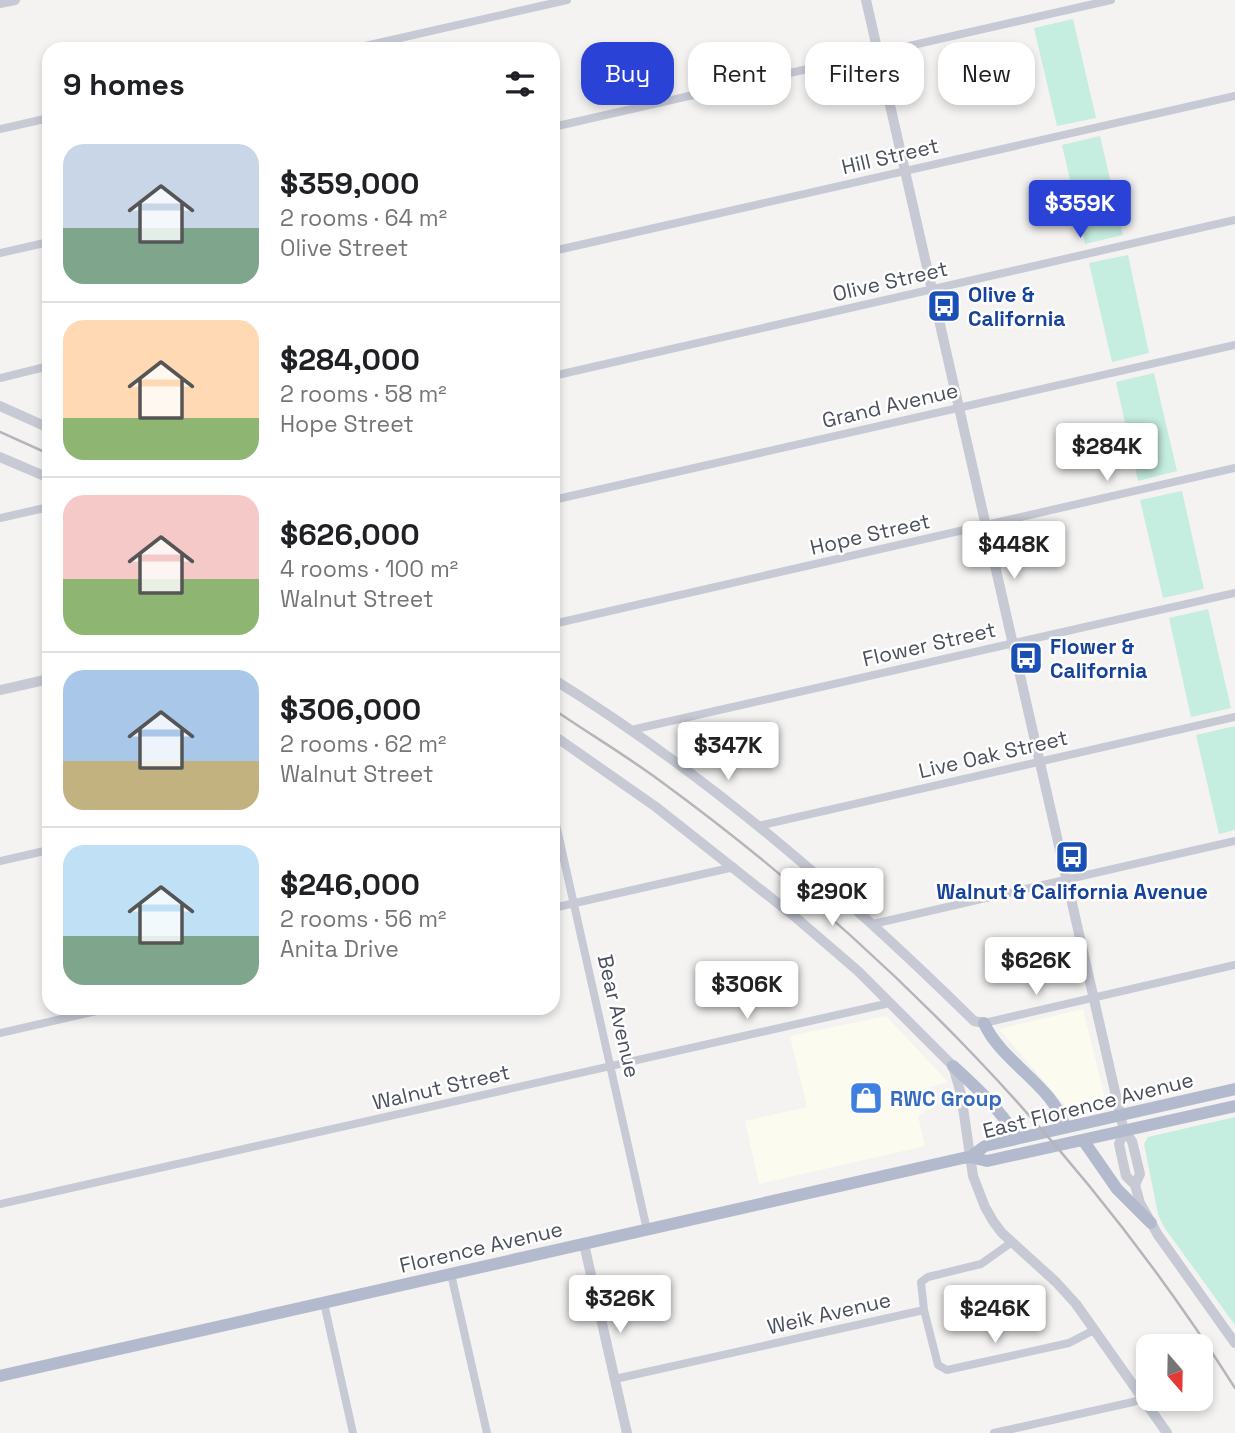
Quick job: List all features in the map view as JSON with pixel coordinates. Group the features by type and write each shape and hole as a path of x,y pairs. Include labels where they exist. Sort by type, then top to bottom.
{"main road":[{"path":"984,1023 988,1032 1052,1103 1062,1117 1065,1127"},
{"path":"953,1066 1011,1128 1017,1139"},
{"name":"East Florence Avenue","path":"970,1157 985,1146 1235,1089"},
{"name":"East Florence Avenue","path":"970,1157 987,1161 1235,1106"},
{"path":"1083,1140 1117,1189 1151,1223"},
{"name":"Florence Avenue","path":"0,1376 970,1157"}],"street":[{"path":"0,3 15,0"},
{"path":"383,42 568,0"},
{"path":"866,0 876,42"},
{"path":"924,43 1111,0"},
{"path":"560,125 805,70"},
{"name":"Hill Street","path":"560,249 1235,96"},
{"path":"890,105 1121,1114 1125,1131 1132,1141 1140,1174 1135,1185 1140,1203 1151,1223 1235,1343"},
{"path":"0,129 42,120"},
{"name":"Olive Street","path":"560,374 1235,220"},
{"path":"0,253 42,244"},
{"name":"Grand Avenue","path":"560,498 1235,345"},
{"path":"0,378 42,368"},
{"path":"0,406 42,425"},
{"path":"0,457 42,475"},
{"name":"Hope Street","path":"560,622 1235,468"},
{"path":"0,518 42,509"},
{"name":"Flower Street","path":"631,730 1235,593"},
{"path":"0,690 42,681"},
{"path":"560,684 631,730 758,825 873,924 974,1021 984,1023 1235,965"},
{"name":"Live Oak Street","path":"758,825 1235,717"},
{"path":"560,740 656,807 734,867 849,964 953,1066 961,1094 975,1180 985,1207 993,1221 1012,1242 1076,1304 1136,1387"},
{"path":"873,924 1235,841"},
{"name":"Bear Avenue","path":"560,842 647,1230"},
{"path":"0,860 42,851"},
{"path":"560,906 734,867"},
{"name":"Walnut Street","path":"0,1204 890,1003"},
{"path":"0,1033 79,1015"},
{"name":"Weik Avenue","path":"615,1379 924,1310 921,1282 928,1277 981,1264 1012,1242"},
{"path":"584,1244 627,1433"},
{"path":"451,1274 488,1433"},
{"path":"324,1303 354,1433"},
{"path":"924,1310 938,1365 947,1370 1069,1343 1094,1330"},
{"path":"994,1433 1136,1400"},
{"path":"1153,1411 1167,1433"}],"shaded area":[{"path":"1083,1009 1105,1098 1102,1104 1071,1112 999,1029"},
{"name":"RWC Group","path":"886,1016 948,1082 926,1088 931,1108 918,1116 925,1146 759,1184 745,1121 807,1107 790,1036"}],"green space":[{"path":"1073,19 1096,118 1057,126 1034,28"},
{"path":"1100,136 1123,235 1085,244 1062,145"},
{"path":"1128,255 1149,353 1112,362 1089,263"},
{"path":"1154,373 1177,471 1138,481 1116,382"},
{"path":"1182,491 1204,589 1163,598 1140,500"},
{"path":"1208,609 1231,708 1191,717 1169,618"},
{"path":"1235,726 1235,830 1219,834 1196,735"},
{"path":"1235,1117 1235,1325 1164,1227 1158,1214 1144,1144 1148,1137"}],"railway":[{"path":"0,432 42,451"},
{"path":"560,714 646,771 742,844 823,911 901,982 976,1057 1114,1216 1235,1388"}],"place":[{"name":"Olive & California","path":"944,306"},
{"name":"Flower & California","path":"1026,658"},
{"name":"Walnut & California Avenue","path":"1072,857"},
{"name":"RWC Group","path":"866,1098"}]}
